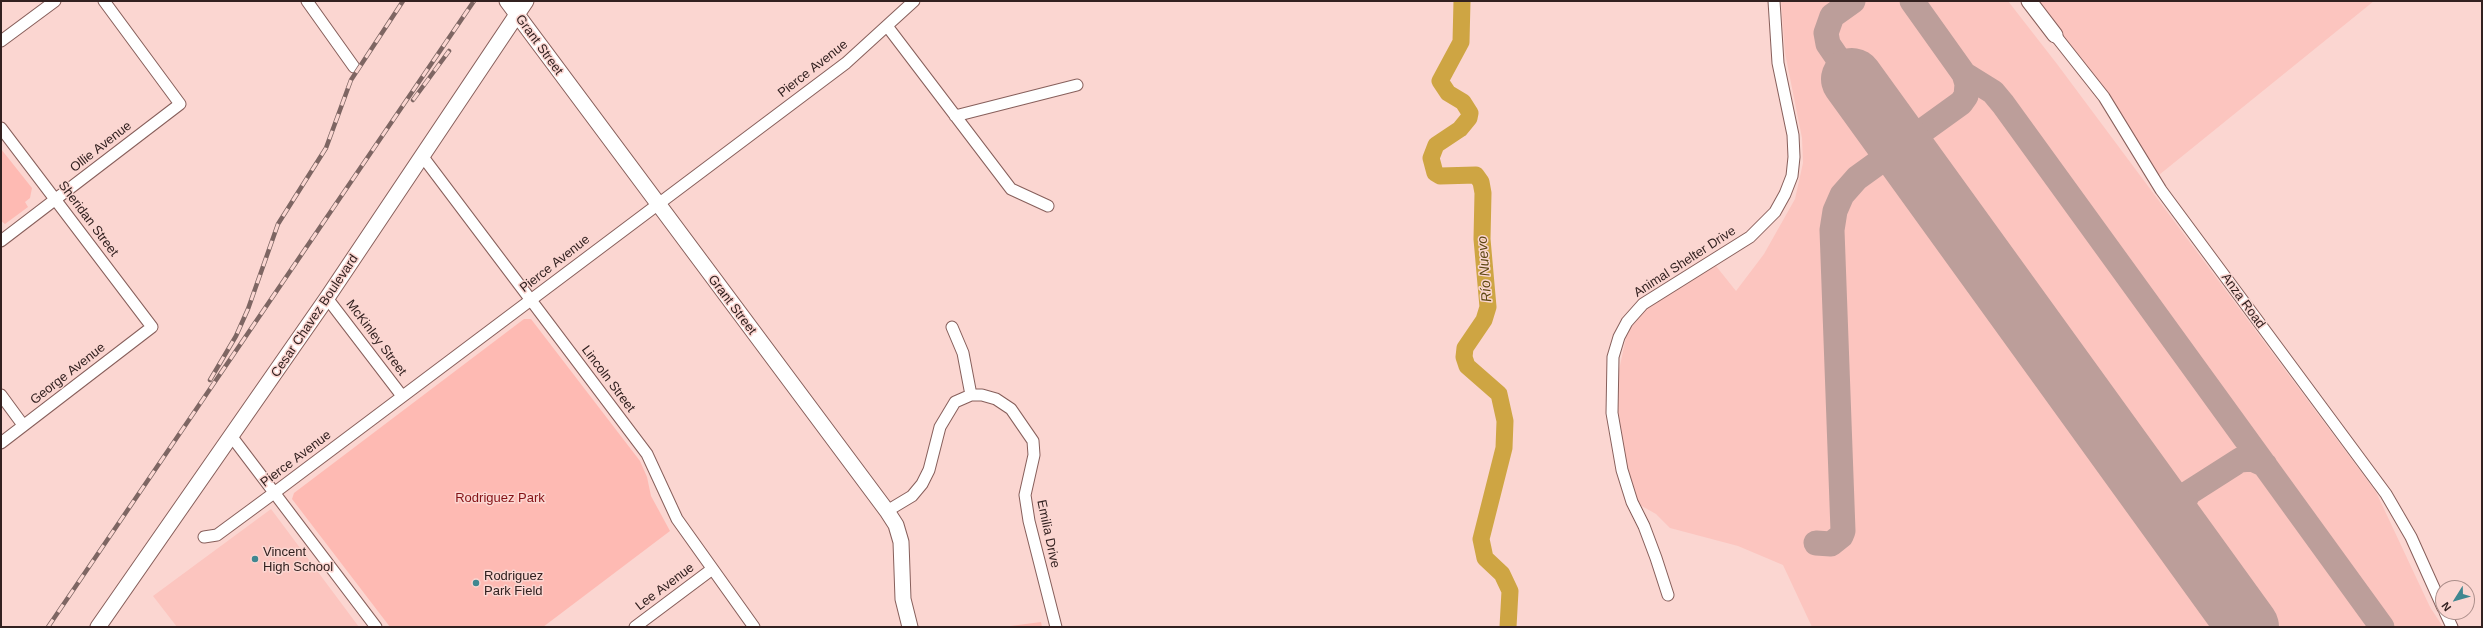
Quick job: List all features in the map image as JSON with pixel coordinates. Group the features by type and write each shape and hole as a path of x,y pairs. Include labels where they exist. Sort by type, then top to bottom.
{"street":[{"path":"1,41 55,1"},
{"name":"Ollie Avenue","path":"1,241 180,104 104,1"},
{"path":"307,1 354,67"},
{"name":"Grant Street","path":"507,1 887,511 896,525 901,542 903,599 910,627"},
{"name":"Cesar Chavez Boulevard","path":"98,627 232,437 423,157 526,1"},
{"name":"Pierce Avenue","path":"204,537 217,535 274,493 846,63 914,1"},
{"name":"Animal Shelter Drive","path":"1668,595 1644,526 1632,502 1622,470 1612,413 1614,357 1619,337 1626,322 1643,304 1750,237 1775,212 1784,194 1792,176 1794,157 1793,136 1778,63 1774,1"},
{"name":"Anza Road","path":"2029,1 2104,97 2161,190 2386,494 2411,537 2435,590"},
{"path":"887,26 1010,189 1048,206"},
{"path":"955,116 1077,85"},
{"name":"Sheridan Street","path":"1,128 152,327"},
{"name":"Lincoln Street","path":"423,157 647,454 669,508 711,570 754,627"},
{"name":"McKinley Street","path":"327,298 402,396"},
{"name":"George Avenue","path":"1,442 152,327"},
{"path":"887,511 912,496 922,484 929,470 940,426 948,409 961,398 971,395 963,353 952,327"},
{"path":"1,395 24,425"},
{"name":"Emilia Drive","path":"971,395 982,395 996,399 1011,410 1033,441 1034,455 1025,495 1029,521 1056,627"},
{"path":"232,437 376,627"},
{"name":"Lee Avenue","path":"635,627 711,570"}],"shaded area":[{"path":"1781,1 2008,1 2057,64 2376,492 2435,615 2435,620 2438,620 2443,627 1812,627 1783,565 1738,546 1670,528 1656,514 1640,505 1631,486 1618,421 1617,380 1626,337 1633,324 1649,306 1716,266 1736,291 1764,254 1795,199 1803,163 1802,138 1785,53"},
{"path":"2029,1 2374,1 2154,179 2104,97"},
{"name":"Vincent High School","path":"271,509 359,627 177,627 153,596"}],"green space":[{"path":"1,149 32,188 30,198 25,202 28,207 5,224 1,221"},
{"name":"Rodriguez Park","path":"524,319 531,319 640,461 647,477 651,496 670,531 543,627 390,627 292,499 294,493"},
{"path":"1041,622 1042,627 1003,627"}],"waterway":[{"name":"Río Nuevo","path":"1462,1 1461,42 1440,81 1448,93 1463,102 1470,113 1469,118 1460,129 1436,145 1431,158 1435,173 1440,176 1476,175 1481,182 1483,193 1482,239 1488,307 1484,320 1465,348 1464,357 1467,366 1499,394 1505,421 1504,448 1481,539 1485,558 1502,574 1510,591 1508,627"}],"taxiway":[{"path":"1852,79 1828,44 1826,33 1832,16 1853,1"},
{"path":"1816,543 1831,544 1841,536 1843,531 1832,230 1835,211 1842,195 1857,178 1961,103 1966,96 1967,84 1964,74 1912,1"},
{"path":"1964,74 1993,92 2003,104 2382,627"},
{"path":"2140,477 2156,493 2166,496 2182,497 2240,460 2252,459 2265,465"},
{"path":"2187,496 2181,508 2180,526 2194,552"}],"runway":[{"path":"1852,79 2248,627"}],"railway":[{"path":"210,380 236,336 248,309 278,224 326,148 351,80 403,1"},
{"path":"48,627 474,1"},
{"path":"413,100 449,51"}],"place":[{"name":"Vincent High School","path":"255,559"},
{"name":"Rodriguez Park Field","path":"476,583"}]}
